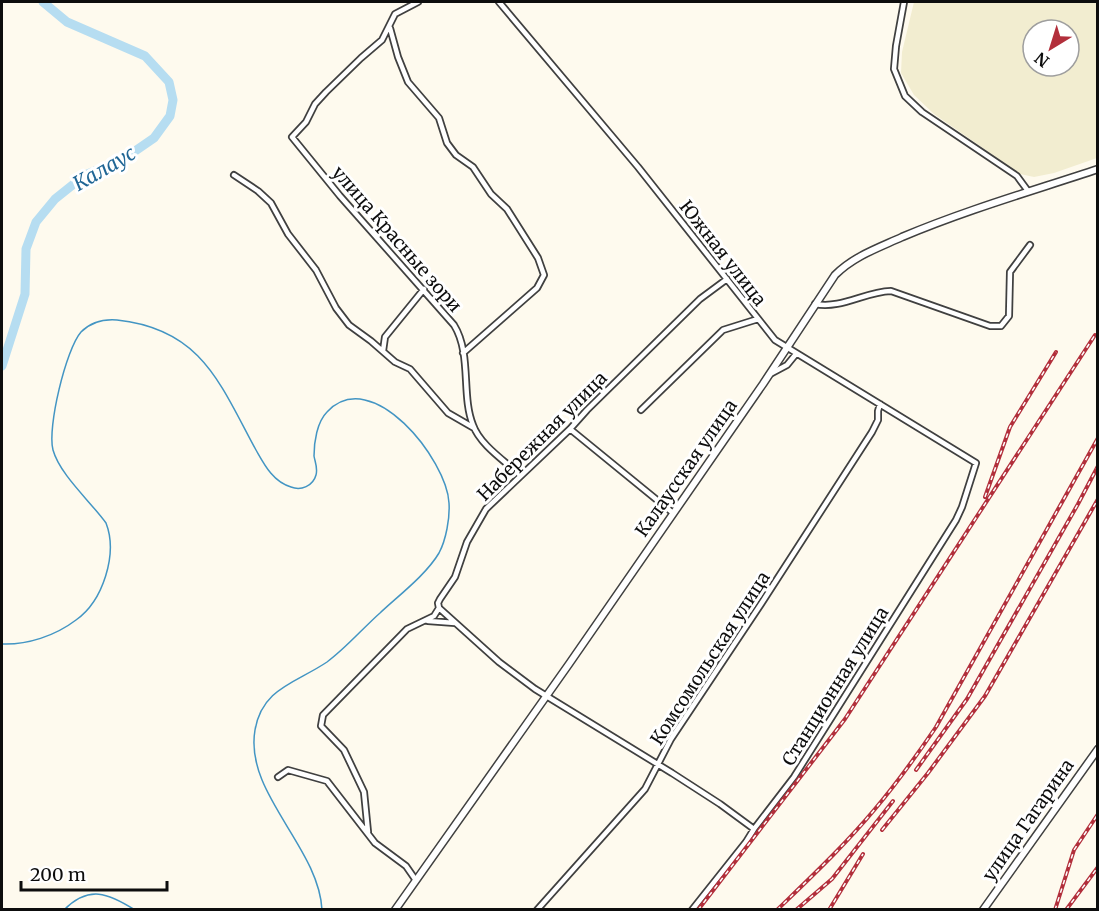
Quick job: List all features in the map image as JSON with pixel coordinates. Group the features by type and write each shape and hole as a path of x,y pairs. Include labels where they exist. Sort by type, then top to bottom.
{"street":[{"path":"418,2 395,14 390,26 398,57 408,82 439,118 447,143 456,155 473,167 491,194 507,209 538,258 544,272 543,281 537,288 463,353"},
{"name":"Южная улица","path":"499,2 638,167 775,340 976,463"},
{"path":"904,2 894,69 905,96 922,112 1017,176 1028,191"},
{"name":"улица Красные зори","path":"390,26 382,40 348,70 315,105 306,122 292,137 340,196 451,320 461,340 470,416 474,428 482,440 520,476"},
{"name":"Калаусская улица","path":"395,909 673,513 835,275 860,256 921,229 1028,191 1098,170"},
{"path":"234,175 271,203 288,234 321,277 345,321 395,362 410,369 448,413 474,428"},
{"path":"814,304 829,306 891,291 990,326 1001,326 1008,316 1010,272 1029,245"},
{"name":"Набережная улица","path":"368,832 364,792 344,750 338,741 323,729 321,724 327,709 338,701 402,632 434,616 439,608 438,603 455,577 461,556 486,509 700,299 727,279"},
{"path":"383,351 385,337 424,289"},
{"path":"641,410 723,330 758,319"},
{"path":"461,340 475,343"},
{"path":"769,374 786,365 796,354"},
{"name":"Комсомольская улица","path":"537,909 645,789 671,739 872,432 878,420 880,404"},
{"path":"570,429 673,513"},
{"name":"Станционная улица","path":"692,909 794,777 956,520 976,463"},
{"path":"439,608 498,662 545,696 720,804 754,829"},
{"path":"425,621 455,623"},
{"name":"улица Гагарина","path":"983,909 1098,748"},
{"path":"278,777 288,770 327,781 375,843 406,866 415,879"}],"shaded area":[{"path":"914,2 1097,2 1097,158 1054,173 1034,177 1020,174 934,114 914,95 901,73 902,52"}],"waterway":[{"name":"Калаус","path":"2,366 25,294 26,249 36,222 55,199 85,175 122,160 154,138 170,116 173,100 169,82 145,56 67,22 43,2"},
{"path":"2,644 31,641 68,626 86,612 101,589 106,576 110,549 106,523 62,469 53,450 52,439 55,407 69,355 81,332 89,326 112,320 146,325 170,335 189,348 219,382 270,472 279,481 291,487 306,487 314,479 317,470 314,450 318,427 327,412 345,400 365,400 385,408 404,423 435,464 445,485 449,515 446,535 439,553 419,577 334,657 282,688 273,696 259,716 255,730 255,753 260,776 309,864 318,887 322,910"},
{"path":"64,910 82,897 99,894 116,899 135,910"}],"railway":[{"path":"698,910 845,719 1095,335"},
{"path":"985,497 1010,427 1056,352"},
{"path":"777,910 828,861 864,822 899,779 936,727 1098,438"},
{"path":"916,770 967,699 1098,466"},
{"path":"882,830 985,696 1098,499"},
{"path":"796,910 832,879 893,801"},
{"path":"1055,910 1074,850 1098,814"},
{"path":"829,910 863,854"},
{"path":"1066,910 1098,867"}]}
